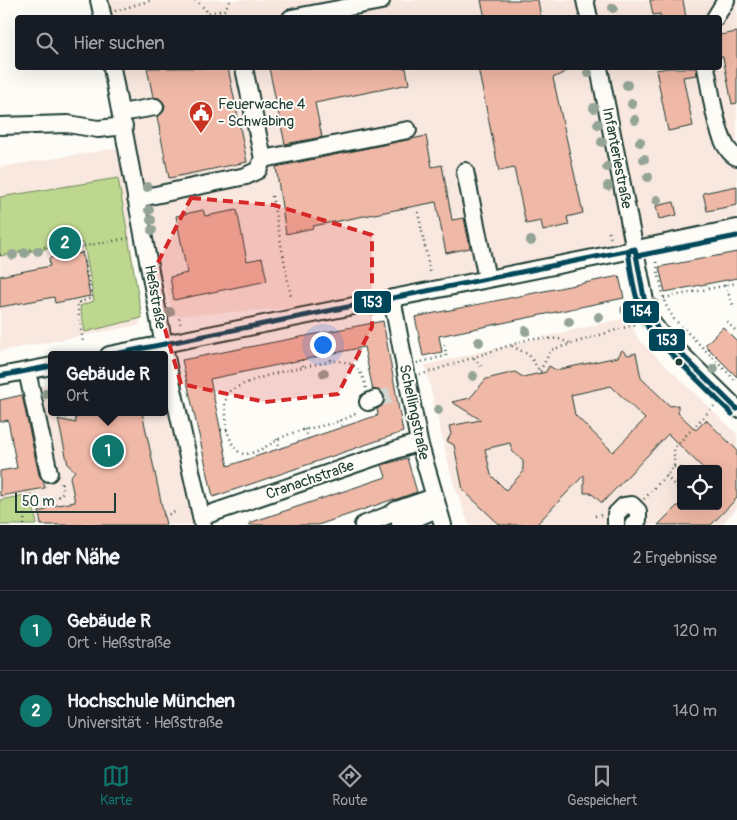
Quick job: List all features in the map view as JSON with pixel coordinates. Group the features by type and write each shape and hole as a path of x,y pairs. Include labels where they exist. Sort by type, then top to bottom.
{"street":[{"path":"99,0 102,15"},
{"path":"585,0 588,15"},
{"path":"716,15 726,0"},
{"path":"307,15 381,1"},
{"name":"Heßstraße","path":"112,70 122,119 124,161 136,199 144,235 166,351"},
{"path":"136,199 246,176 258,170 263,159 244,70"},
{"name":"Infanteriestraße","path":"599,70 650,320 666,339 737,409"},
{"path":"706,70 720,135 726,147 733,156 737,157"},
{"path":"0,126 68,124 98,129 155,107"},
{"path":"263,159 408,130"},
{"path":"465,171 487,279"},
{"path":"129,351 737,228"},
{"name":"Schellingstraße","path":"392,298 404,383 442,525"},
{"name":"Heßstraße","path":"168,363 202,521"},
{"path":"0,376 48,367"},
{"path":"27,371 49,473"},
{"name":"Cranachstraße","path":"202,521 420,442"},
{"path":"364,525 392,514 396,510 436,503"},
{"path":"400,525 436,503"},
{"path":"616,525 616,514 624,506 632,505 638,511 638,520 633,525"}],"path":[{"path":"130,7 152,0"},
{"path":"195,0 207,13 224,10 230,0"},
{"path":"272,196 291,297"},
{"path":"418,212 430,272"},
{"path":"609,232 610,240"},
{"path":"0,255 66,243 81,246 144,235"},
{"path":"81,246 92,298 77,303 83,342"},
{"path":"656,262 665,304 674,319 737,382"},
{"path":"664,298 737,283"},
{"path":"724,285 733,305"},
{"path":"727,322 737,332"},
{"path":"512,346 529,355 540,372 551,350 636,324"},
{"path":"404,383 532,338 559,339 572,344"},
{"path":"404,383 446,356 446,345"},
{"path":"353,365 357,357 358,348"},
{"path":"330,354 331,361"},
{"path":"474,358 483,369"},
{"path":"302,360 303,368"},
{"path":"331,361 348,362 353,365 364,379 371,400 365,408 354,415 340,420 277,439 261,449 247,454 239,452 233,444 227,430 225,402 228,392 240,385 331,361"},
{"path":"635,508 674,467 674,448 714,406"},
{"path":"66,416 67,421"},
{"path":"340,420 342,428"},
{"path":"305,429 309,439"},
{"path":"221,430 227,430"},
{"path":"277,439 280,449"},
{"path":"666,476 677,487"},
{"path":"164,516 178,511"}],"highlighted area":[{"path":"191,198 274,205 372,235 372,327 338,394 265,402 181,384 150,278"}],"shaded area":[{"path":"96,0 737,0 737,226 393,301 174,316 122,152 140,325 0,351 0,167 120,148 107,70 722,70 722,15 98,15"},
{"path":"629,317 638,339 737,434 737,508 721,525 469,525 452,479 425,365"},
{"path":"48,385 48,416 168,416 168,398 200,525 0,525 0,496 45,488 26,394 28,389"}],"green space":[{"path":"118,178 142,318 85,332 80,306 94,301 84,243 0,256 0,197"},
{"path":"31,494 37,525 0,525 0,500"}],"building":[{"path":"481,0 538,0 540,15 484,15"},
{"path":"650,0 683,0 686,15 653,15"},
{"path":"737,32 737,103 732,104 722,57 722,35"},
{"name":"Feuerwache 4 - Schwabing","path":"147,70 228,70 247,162 169,178 157,117 164,111 165,105 159,98 153,97"},
{"path":"269,70 406,70 409,84 315,103 322,137 285,144"},
{"path":"478,70 569,70 553,78 583,213 567,217 569,225 543,231 541,221 526,224 514,168 499,171"},
{"path":"656,70 696,70 697,75 683,77 693,126 668,131"},
{"path":"426,136 432,167 442,165 452,220 464,218 470,248 446,253 436,202 313,226 313,228 286,234 276,167"},
{"path":"737,186 737,205 707,211 703,193"},
{"path":"674,202 677,215 659,219 656,206"},
{"path":"203,210 205,216 237,210 247,261 262,258 267,281 174,300 170,277 187,273 176,216"},
{"path":"737,252 737,278 665,292 659,267"},
{"path":"82,253 90,296 55,303 54,297 0,307 0,276 50,266 49,258"},
{"path":"619,276 624,298 439,336 442,352 423,356 415,317"},
{"path":"383,321 403,432 213,497 182,360","holes":["364,347 373,390 381,391 384,396 383,405 377,409 378,415 228,466 210,379"]},
{"path":"723,327 737,341 737,377 705,345"},
{"path":"622,350 628,355 636,353 641,378 670,406 678,405 678,413 696,430 706,420 737,450 737,498 711,525 658,525 677,506 677,510 722,510 722,465 700,465 668,434 602,503 591,493 584,493 584,475 536,525 500,525 463,490 454,445 447,441 451,434 449,426 481,420 452,402 470,398 486,379 515,372 523,377 546,372 549,366 556,370 618,357","holes":["611,386 645,419 613,452 575,415 571,395","510,443 512,451 523,461 523,472 506,490 491,475 485,449"]},
{"path":"22,395 39,475 45,488 0,496 0,471 17,468 8,420 0,422 0,400"},
{"path":"75,416 143,416 166,525 41,525 39,512 46,510 46,507 75,502 70,477 75,471 68,465 58,419 76,423"},
{"path":"407,458 417,492 318,525 250,525 249,523 386,477 382,465"}],"tunnel":[{"path":"375,399 396,395"}],"transit line":[{"name":"154","path":"637,256 737,236"},
{"name":"153","path":"635,249 645,303 659,332 737,409"},
{"name":"153","path":"130,351 635,249"},
{"name":"154","path":"628,250 633,283 639,305 653,336 732,414"},
{"name":"153","path":"0,376 48,367"}],"place":[{"name":"Feuerwache 4 - Schwabing","path":"201,134"},
{"name":"Hochschule München","path":"65,243"},
{"name":"Gebäude R","path":"108,451"}]}
